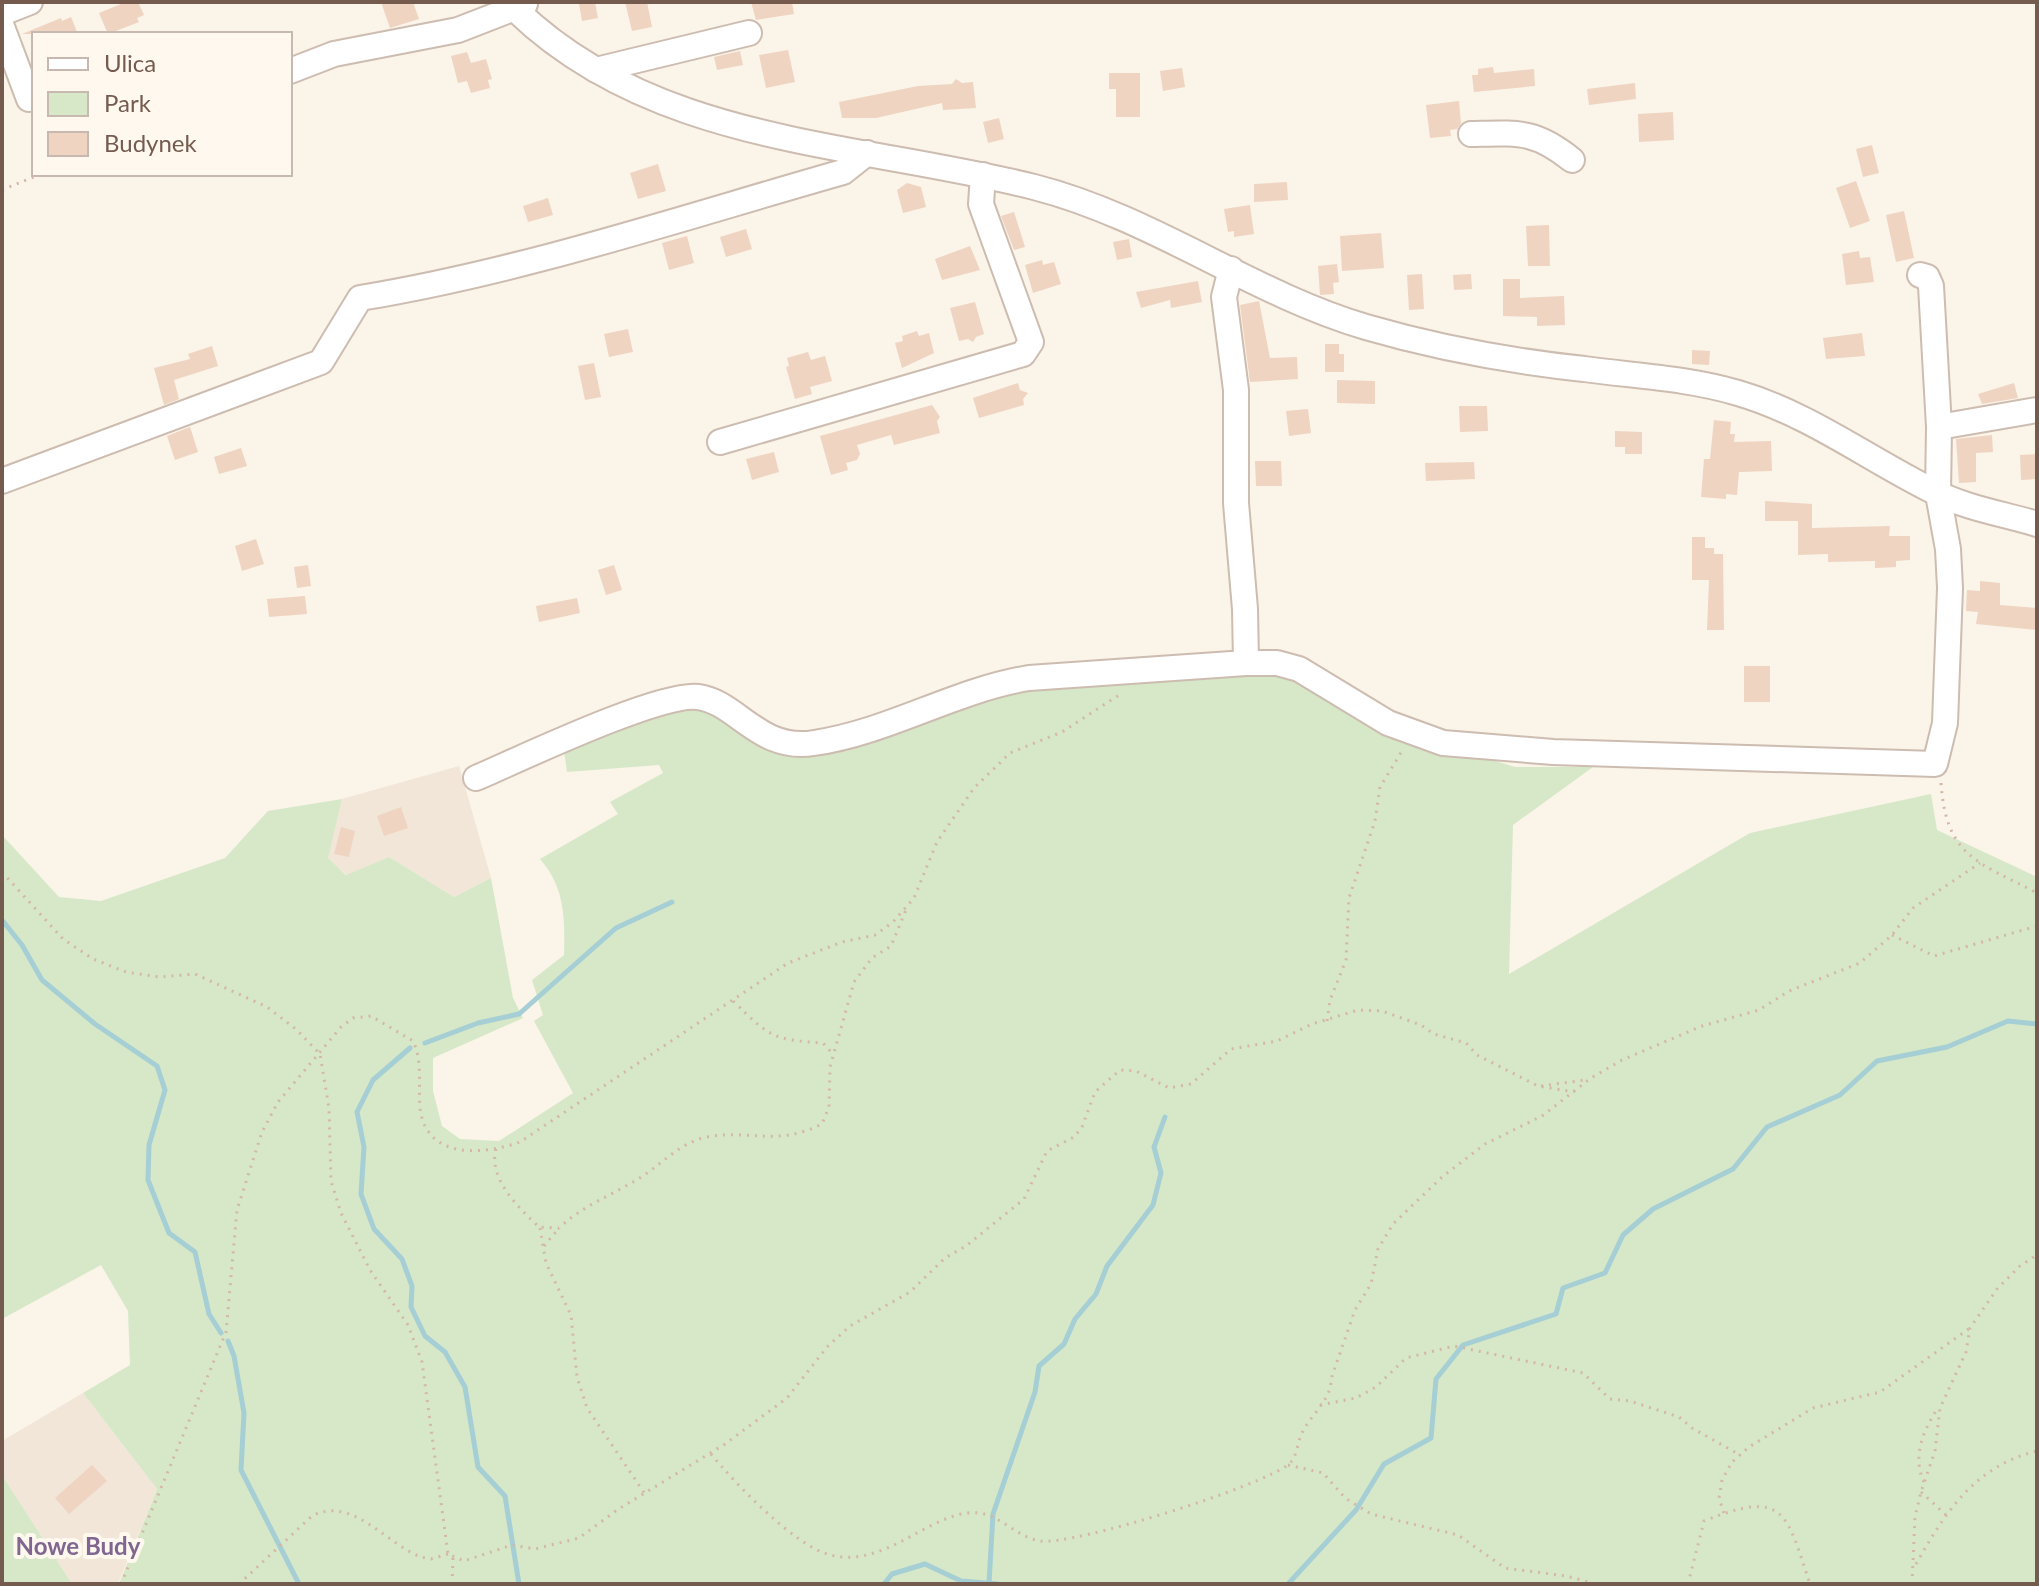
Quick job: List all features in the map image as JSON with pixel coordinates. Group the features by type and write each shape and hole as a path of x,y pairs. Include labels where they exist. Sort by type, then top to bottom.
{"street":[{"path":"2,13 30,2"},
{"path":"292,70 334,54 458,30 517,4 556,43 596,70 642,94 707,119 790,139 1037,188 1117,214 1331,316 1438,346 1497,359 1688,381 1734,391 1825,428 1938,494 2037,524"},
{"path":"2,27 29,99"},
{"path":"596,70 749,33"},
{"path":"1471,134 1525,132 1553,145 1572,160"},
{"path":"2,481 321,362 360,298 513,265 648,228 843,172 867,153"},
{"path":"720,442 1023,354 1031,342 981,204 983,175"},
{"path":"1231,269 1224,297 1236,390 1236,503 1247,637 1246,663"},
{"path":"476,778 600,725 685,696 712,702 775,740 812,744 894,722 994,684 1029,678 1146,673 1246,663 1277,663 1299,669 1410,733 1443,743 1479,748 1897,766 1935,764 1945,723 1950,588 1948,549 1938,494 1939,427 1931,286 1927,277 1920,275"},
{"path":"1939,427 2037,410"}],"path":[{"path":"2,190 36,176"},
{"path":"121,1584 226,1332 237,1210 256,1146 278,1102 341,1027 353,1018 371,1016 413,1041 418,1050 420,1106 430,1133 464,1152 496,1149 535,1133 788,963 842,942 875,935 893,922 914,898 937,842 974,788 1010,753 1062,732 1098,711 1146,673"},
{"path":"1327,1021 1330,1000 1346,960 1349,898 1375,821 1380,787 1399,760 1410,733"},
{"path":"1935,764 1941,782 1943,812 1955,842 1980,863 2037,893"},
{"path":"1288,1465 1303,1431 1332,1388 1331,1379 1355,1310 1371,1284 1378,1249 1393,1224 1426,1190 1485,1144 1542,1116 1589,1080 1622,1060 1702,1026 1759,1010 1789,991 1860,963 1892,935 1913,908 1980,863"},
{"path":"2,872 63,939 93,959 126,972 159,977 195,974 267,1007 297,1030 320,1054 329,1108 334,1191 370,1270 408,1325 422,1362 448,1554 469,1561 512,1545 530,1549 556,1546 572,1537 579,1538 710,1453 787,1398 827,1347 850,1326 910,1292 945,1258 975,1239 1024,1199 1047,1151 1074,1137 1082,1127 1095,1092 1107,1078 1120,1070 1136,1071 1169,1088 1191,1084 1231,1049 1277,1041 1312,1024 1358,1010 1382,1011 1434,1034 1466,1043 1477,1055 1538,1086 1563,1093 1574,1092"},
{"path":"544,1246 573,1216 637,1180 673,1153 705,1137 798,1136 822,1124 829,1107 833,1054 854,982 872,958 891,946 907,906"},
{"path":"1892,935 1934,956 2037,926"},
{"path":"733,1001 766,1034 788,1041 823,1043 833,1054"},
{"path":"1538,1086 1589,1080"},
{"path":"496,1149 495,1168 502,1184 543,1231 546,1263 571,1315 577,1377 587,1408 645,1494"},
{"path":"539,1227 559,1228"},
{"path":"1724,1513 1719,1498 1722,1480 1740,1455 1763,1436 1813,1408 1880,1392 1970,1328 1997,1289 2020,1266 2037,1255"},
{"path":"1924,1482 1917,1468 1919,1454 1930,1420 1966,1352 1970,1328"},
{"path":"1320,1405 1356,1398 1376,1387 1406,1358 1454,1346 1583,1373 1610,1399 1630,1401 1679,1417 1692,1428 1740,1455"},
{"path":"1912,1584 1915,1517 1935,1451 1941,1403"},
{"path":"1915,1567 1946,1515 1998,1463 2037,1451"},
{"path":"710,1453 754,1502 819,1550 848,1557 907,1541 949,1517 971,1512 1010,1524 1041,1541 1073,1539 1229,1493 1288,1465 1323,1473 1345,1498 1371,1514 1458,1535 1505,1568 1596,1584"},
{"path":"1921,1492 1946,1515"},
{"path":"1688,1584 1704,1521 1724,1513 1768,1505 1780,1511 1791,1527 1810,1584"},
{"path":"239,1584 312,1516 325,1511 350,1513 421,1557 431,1559 448,1554"},
{"path":"452,1584 453,1558"}],"shaded area":[{"path":"459,766 491,878 454,897 389,857 347,875 327,858 342,799"},
{"path":"83,1393 157,1489 118,1584 72,1584 2,1475 2,1441"}],"green space":[{"path":"1280,668 1388,728 1515,767 1593,767 1513,825 1509,974 1750,833 1931,794 1937,830 2037,877 2037,1584 119,1584 157,1489 83,1393 130,1365 128,1311 101,1265 2,1319 2,835 59,897 101,901 225,858 268,811 342,799 328,858 346,875 389,857 454,897 491,878 513,998 523,1018 433,1058 433,1091 442,1126 460,1139 499,1141 573,1093 534,1021 543,1015 532,980 564,955 559,892 540,859 618,814 610,802 663,773 659,765 567,772 564,750 693,700 759,745 802,755 1003,689"},
{"path":"2,1475 72,1584 2,1584"}],"building":[{"path":"126,2 138,2 144,15 137,18 139,22 107,32 99,13"},
{"path":"381,2 413,2 419,19 390,28"},
{"path":"595,2 598,18 582,21 579,4"},
{"path":"625,2 647,2 652,27 632,31"},
{"path":"751,2 792,2 794,14 756,20"},
{"path":"71,17 77,32 22,34 61,18 62,21"},
{"path":"788,50 795,82 766,88 759,55"},
{"path":"740,51 743,65 717,70 714,57"},
{"path":"467,52 471,63 486,59 492,79 488,80 490,88 471,93 467,81 458,83 451,56"},
{"path":"1493,67 1494,73 1534,69 1535,86 1474,92 1472,75 1478,75 1478,69"},
{"path":"1182,68 1185,87 1163,91 1160,71"},
{"path":"1109,73 1140,73 1140,117 1116,117 1116,89 1109,89"},
{"path":"956,79 962,83 973,82 976,108 943,110 942,103 876,118 842,118 839,102 918,86 952,84"},
{"path":"1635,83 1636,99 1589,105 1587,89"},
{"path":"1459,101 1461,123 1457,129 1450,130 1451,136 1430,138 1426,105"},
{"path":"1673,112 1674,140 1639,142 1638,114"},
{"path":"999,118 1004,139 988,143 983,122"},
{"path":"1872,145 1879,173 1863,177 1856,149"},
{"path":"658,164 666,191 638,199 630,173"},
{"path":"1856,181 1870,221 1850,228 1836,188"},
{"path":"1287,182 1288,200 1254,202 1254,184"},
{"path":"907,183 921,187 926,207 903,213 897,190"},
{"path":"548,198 553,215 528,222 523,206"},
{"path":"1250,205 1254,234 1234,237 1234,231 1228,232 1224,209"},
{"path":"1904,211 1914,258 1896,262 1886,215"},
{"path":"1014,212 1025,247 1014,250 1001,216"},
{"path":"1549,225 1550,266 1528,266 1526,226"},
{"path":"746,229 752,249 726,257 720,237"},
{"path":"1381,233 1384,268 1342,271 1340,236"},
{"path":"687,236 694,263 669,270 662,243"},
{"path":"1129,239 1132,257 1117,260 1113,242"},
{"path":"970,246 980,270 942,280 935,259"},
{"path":"1859,251 1860,258 1870,257 1874,282 1846,285 1842,254"},
{"path":"1042,260 1043,265 1054,262 1061,284 1033,293 1025,265"},
{"path":"1337,264 1339,282 1333,283 1334,294 1320,295 1318,266"},
{"path":"1422,274 1424,309 1409,310 1407,275"},
{"path":"1471,274 1472,289 1454,290 1453,275"},
{"path":"1503,279 1520,279 1520,298 1564,296 1565,325 1537,326 1537,317 1503,316"},
{"path":"1198,281 1202,302 1171,308 1170,300 1141,308 1136,292"},
{"path":"1259,301 1270,358 1297,357 1298,379 1250,382 1240,305"},
{"path":"975,302 984,334 973,342 968,339 959,341 950,308"},
{"path":"628,329 633,352 609,357 604,334"},
{"path":"917,331 919,336 929,333 934,353 902,368 895,343 903,341 902,336"},
{"path":"1862,333 1865,356 1826,359 1823,338"},
{"path":"1325,344 1339,344 1339,354 1344,354 1344,372 1325,372"},
{"path":"212,346 218,366 174,380 179,399 164,405 154,368 190,359 188,354"},
{"path":"1692,350 1710,351 1709,365 1692,364"},
{"path":"808,352 811,360 825,356 832,381 810,387 812,394 795,399 786,367 789,366 787,358"},
{"path":"594,363 601,397 585,400 578,366"},
{"path":"1337,380 1375,381 1375,404 1337,403"},
{"path":"1018,383 1020,390 1028,393 1023,399 1024,405 979,418 973,398"},
{"path":"2014,383 2018,398 1982,404 1978,394"},
{"path":"932,405 940,417 937,421 940,433 894,445 891,435 857,445 860,454 857,460 846,463 848,470 831,475 820,436"},
{"path":"1459,406 1487,406 1488,431 1460,432"},
{"path":"1308,409 1311,433 1289,436 1286,411"},
{"path":"1714,420 1731,422 1730,434 1735,434 1734,442 1771,441 1772,471 1739,472 1737,495 1726,494 1726,499 1701,497 1704,459 1710,459"},
{"path":"190,427 198,452 175,460 167,436"},
{"path":"1615,431 1642,432 1642,454 1625,454 1625,447 1615,447"},
{"path":"1992,435 1993,452 1976,453 1976,482 1959,483 1956,439"},
{"path":"241,448 247,466 219,474 214,457"},
{"path":"774,452 779,472 752,480 746,459"},
{"path":"2037,454 2037,479 2021,480 2020,455"},
{"path":"1255,461 1281,461 1282,486 1256,486"},
{"path":"1474,462 1475,479 1426,481 1425,463"},
{"path":"1765,501 1812,504 1812,528 1890,526 1889,536 1910,536 1910,560 1896,561 1896,567 1875,568 1875,561 1828,562 1828,554 1798,555 1798,521 1765,521"},
{"path":"1692,537 1705,537 1705,548 1714,548 1714,554 1723,554 1724,630 1707,630 1709,580 1692,580"},
{"path":"256,539 264,564 242,571 235,546"},
{"path":"308,565 311,586 297,588 294,567"},
{"path":"614,565 622,590 606,595 598,570"},
{"path":"1980,581 2000,583 2000,605 2037,608 2037,630 1976,624 1978,612 1966,611 1967,590 1980,591"},
{"path":"305,596 307,614 269,617 267,599"},
{"path":"577,598 580,613 539,622 536,606"},
{"path":"1744,666 1770,666 1770,702 1744,702"},
{"path":"401,807 408,828 384,836 377,816"},
{"path":"341,827 355,831 349,857 334,854"},
{"path":"92,1465 107,1481 69,1514 55,1498"}],"waterway":[{"path":"425,1043 478,1023 519,1014 616,928 672,902"},
{"path":"2,920 22,945 42,980 95,1024 157,1066 165,1090 149,1145 148,1180 169,1233 195,1252 209,1314 221,1333"},
{"path":"1288,1584 1356,1510 1384,1464 1431,1438 1436,1379 1463,1345 1556,1314 1563,1288 1605,1273 1623,1235 1653,1209 1733,1169 1767,1127 1840,1095 1877,1061 1947,1047 2008,1021 2037,1024"},
{"path":"410,1048 373,1080 357,1112 364,1147 361,1194 374,1229 402,1259 412,1286 411,1307 425,1336 445,1352 465,1387 478,1467 505,1496 519,1584"},
{"path":"989,1583 993,1514 1035,1392 1039,1366 1064,1344 1075,1319 1096,1294 1107,1266 1153,1205 1161,1173 1154,1147 1165,1117"},
{"path":"228,1341 234,1356 244,1413 241,1470 299,1584"},
{"path":"884,1584 892,1574 925,1564 961,1581 998,1584"}],"district":[{"name":"Nowe Budy","path":"78,1547"}]}
